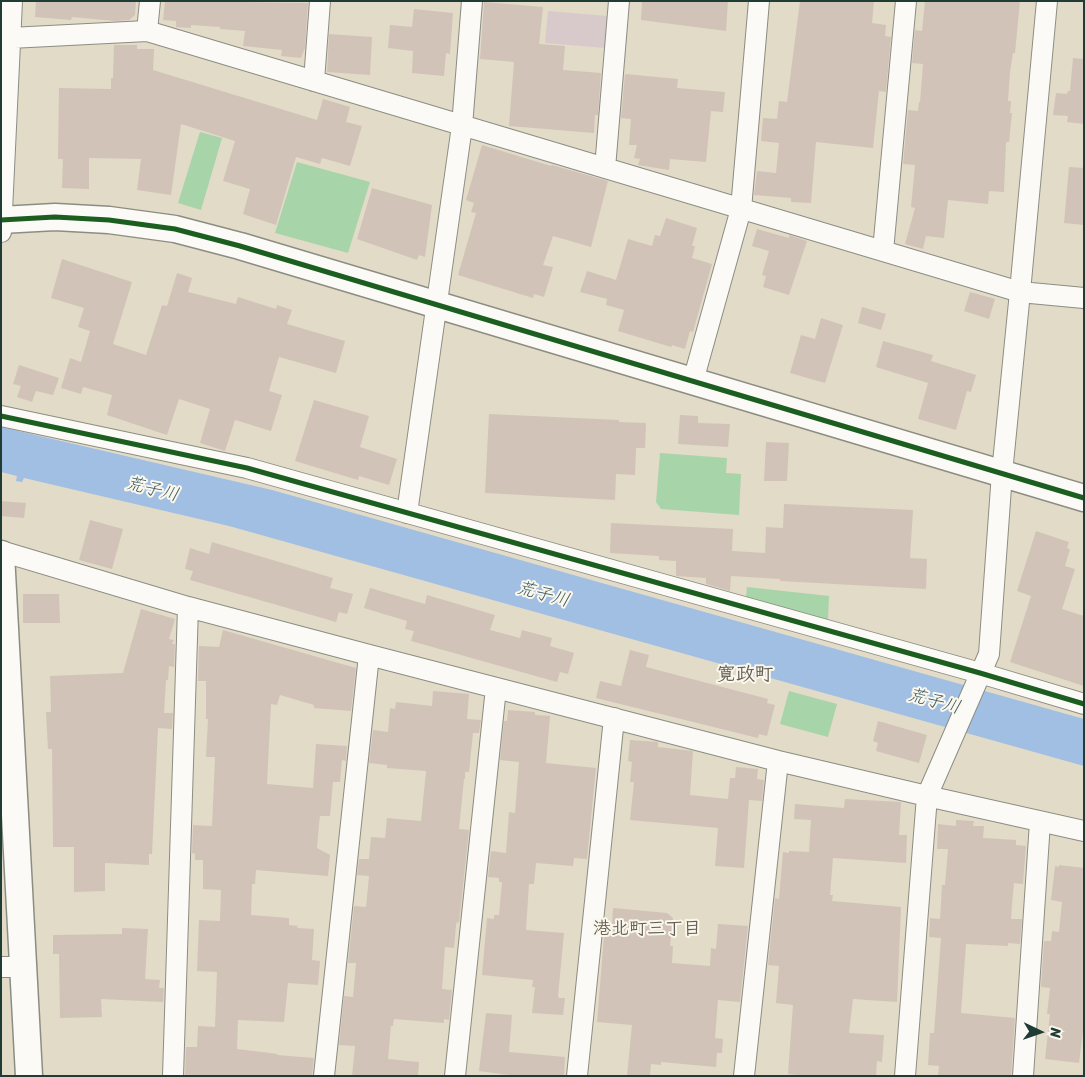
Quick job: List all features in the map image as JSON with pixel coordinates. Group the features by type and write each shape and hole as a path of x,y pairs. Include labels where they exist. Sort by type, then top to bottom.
{"street":[{"path":"1,232 12,1"},
{"path":"147,32 150,1"},
{"path":"314,82 320,1"},
{"path":"408,513 462,126 472,1"},
{"path":"605,168 618,1"},
{"path":"693,381 742,209 759,1"},
{"path":"883,251 906,1"},
{"path":"905,1076 927,796 989,654 1002,473 1047,1"},
{"path":"10,38 147,32 1020,292 1084,298"},
{"path":"1,220 55,217 109,220 175,229 240,246 1084,498"},
{"path":"1,416 247,468 978,678 1084,704"},
{"path":"28,1076 12,967 1,552 188,607 496,688 778,760 1084,831"},
{"path":"172,1076 188,607"},
{"path":"324,1076 369,655"},
{"path":"455,1076 496,688"},
{"path":"577,1076 614,718"},
{"path":"744,1076 778,760"},
{"path":"1023,1076 1040,822"}],"shaded area":[{"path":"548,11 607,16 605,48 545,43"}],"green space":[{"path":"200,132 222,138 201,210 178,203"},
{"path":"297,162 370,182 348,253 275,233"},
{"path":"660,453 727,458 726,473 741,474 739,515 661,509 656,502"},
{"path":"747,587 829,596 828,620 746,597"},
{"path":"789,691 837,704 828,737 780,724"}],"water":[{"name":"荒子川","path":"1,427 272,490 1084,719 1084,766 229,526 24,478 22,482 16,481 17,476 1,472"}],"building":[{"path":"36,1 136,1 135,15 129,20 115,21 72,17 71,20 35,17"},
{"path":"165,1 308,3 305,48 301,58 281,56 282,50 243,46 245,31 191,25 191,28 176,27 176,21 163,20"},
{"path":"642,1 728,1 726,31 641,20"},
{"path":"800,1 874,1 872,23 886,25 885,36 891,37 886,92 879,91 873,148 816,142 811,203 791,202 791,198 754,195 757,171 776,173 779,143 761,141 763,118 777,119 779,101 787,102"},
{"path":"925,1 1020,1 1015,53 1013,53 1010,72 1008,101 1011,101 1010,113 1012,113 1009,142 1006,142 1004,192 989,191 988,204 948,200 944,238 926,236 923,249 905,244 915,208 911,207 915,165 903,164 908,110 918,111 920,102 923,64 912,63 915,30 922,31"},
{"path":"484,2 543,7 539,44 565,46 563,70 601,73 598,115 595,115 594,133 509,126 514,62 480,59"},
{"path":"414,9 453,13 450,54 446,53 444,76 412,73 413,51 388,48 390,25 412,27"},
{"path":"329,34 372,37 370,75 327,72"},
{"path":"114,45 137,45 137,49 154,49 153,70 317,120 323,99 350,107 346,122 362,126 350,166 322,158 320,164 296,157 276,225 243,214 250,189 223,181 235,141 181,124 171,195 137,190 141,159 89,158 89,189 62,188 63,159 58,159 59,88 111,89"},
{"path":"1073,58 1084,59 1084,124 1067,122 1068,116 1053,115 1056,93 1067,94 1070,91"},
{"path":"625,74 678,79 677,88 725,92 723,112 711,111 706,162 670,159 669,170 638,165 640,159 634,158 637,145 629,145 631,119 621,118"},
{"path":"482,145 608,181 591,247 553,236 543,265 553,267 544,297 534,294 533,298 458,275 476,213 471,212 474,203 466,200"},
{"path":"1069,167 1084,168 1084,225 1064,223"},
{"path":"372,188 432,205 425,257 419,255 417,260 357,239"},
{"path":"666,218 697,228 692,246 695,246 692,258 712,264 693,332 690,331 685,349 672,345 671,347 618,331 624,310 606,305 607,299 580,292 587,271 616,280 628,239 652,246 655,235 660,236"},
{"path":"757,229 789,238 789,235 807,241 789,295 763,287 766,276 762,275 769,251 752,246"},
{"path":"62,259 132,282 113,344 146,355 162,305 167,306 177,273 192,278 188,292 236,304 238,297 276,309 277,305 292,310 287,324 345,341 336,373 279,357 269,391 282,395 271,431 235,420 225,451 200,443 210,409 179,399 167,435 107,415 112,395 83,387 81,394 61,388 70,358 81,362 90,331 78,327 84,308 51,298"},
{"path":"970,292 995,299 989,319 964,311"},
{"path":"862,307 886,314 881,330 858,323"},
{"path":"821,318 843,325 825,383 790,373 801,335 815,339"},
{"path":"883,341 933,355 931,361 976,375 971,392 967,391 956,430 918,419 928,383 876,367"},
{"path":"19,365 59,378 53,395 36,391 32,402 17,397 21,386 13,384"},
{"path":"314,400 369,416 360,447 397,459 389,485 359,476 358,480 295,461"},
{"path":"489,414 646,423 645,448 636,448 635,475 616,474 615,500 485,493"},
{"path":"680,415 698,416 698,423 730,424 728,447 678,444"},
{"path":"766,442 789,443 787,481 764,481"},
{"path":"1,501 26,503 24,518 1,516"},
{"path":"784,504 913,510 910,558 927,559 926,589 780,581 780,579 731,576 730,591 706,584 706,578 676,576 676,561 659,560 659,556 610,553 611,523 733,529 732,551 765,553 766,527 783,528"},
{"path":"90,520 123,529 112,569 79,560"},
{"path":"1036,531 1069,542 1067,548 1070,549 1065,566 1075,569 1062,609 1084,616 1084,686 1010,662 1031,596 1017,591"},
{"path":"212,542 333,578 330,588 353,594 347,614 339,612 336,622 190,580 193,571 185,569 190,548 209,554"},
{"path":"370,588 425,604 427,595 495,615 490,630 520,638 522,630 552,638 550,646 574,653 568,674 560,672 557,682 411,641 414,631 405,629 407,621 364,608"},
{"path":"23,594 59,594 60,623 23,623"},
{"path":"141,609 175,619 169,639 174,640 172,644 175,644 174,667 169,666 168,680 166,680 164,713 173,713 172,729 158,728 152,854 149,854 149,865 105,863 105,891 74,892 74,847 53,847 52,749 48,749 46,712 51,712 50,676 123,673"},
{"path":"223,630 356,668 351,711 314,708 314,705 280,695 277,705 271,704 267,784 313,788 316,744 347,746 346,761 342,760 340,782 333,782 330,816 320,816 317,848 330,855 328,876 256,870 255,884 252,884 251,915 289,918 289,925 298,926 297,928 314,929 312,960 320,961 318,985 288,983 284,1022 238,1020 237,1049 314,1058 312,1076 185,1076 186,1047 197,1047 198,1026 215,1027 217,972 197,971 199,920 220,921 221,890 203,889 203,860 195,860 195,854 192,853 193,825 212,826 215,757 206,757 208,719 206,719 206,681 198,681 199,646 219,647"},
{"path":"630,650 649,655 646,667 768,699 767,703 775,705 767,736 759,734 758,738 596,698 600,681 621,686"},
{"path":"433,691 469,694 467,719 481,720 479,733 473,733 469,772 465,772 464,779 459,829 469,830 459,923 457,922 456,925 454,948 445,947 442,989 452,990 449,1020 444,1019 444,1023 394,1019 393,1026 391,1026 388,1059 419,1062 418,1076 352,1076 355,1046 339,1045 344,996 353,997 356,963 348,963 354,906 366,907 369,876 357,875 359,859 369,859 371,837 385,838 387,818 421,821 426,771 387,768 387,765 369,763 373,730 388,732 390,708 395,709 396,702 432,706"},
{"path":"508,710 535,712 535,715 550,716 546,763 596,768 587,859 574,858 573,866 536,863 534,884 529,884 526,930 564,933 558,996 559,998 565,998 563,1015 532,1013 535,987 532,987 533,980 482,975 487,918 494,919 494,915 499,915 502,882 499,882 499,878 488,877 491,851 506,853 509,812 515,813 519,762 500,760 504,721 507,721"},
{"path":"878,721 927,735 919,763 876,751 878,743 873,741"},
{"path":"630,740 658,742 658,747 693,751 690,795 728,799 730,778 735,778 736,767 758,769 757,779 764,780 762,801 749,800 744,868 715,866 718,828 630,820 634,782 630,782 632,762 628,761"},
{"path":"845,799 901,802 899,835 907,835 906,863 833,858 830,895 833,895 832,901 901,907 897,1002 853,999 849,1033 884,1035 882,1062 877,1061 876,1076 805,1076 788,1074 793,1005 776,1003 779,966 768,965 775,898 779,899 783,852 809,852 811,820 794,819 795,804 844,808"},
{"path":"956,820 974,821 973,826 984,826 983,838 1016,840 1016,845 1026,846 1023,884 1014,883 1011,919 1022,919 1020,944 1008,943 1008,946 966,944 961,1013 1015,1018 1011,1076 938,1076 939,1066 928,1065 930,1033 934,1033 941,938 929,937 930,918 940,919 942,885 945,885 948,849 937,849 938,824 956,826"},
{"path":"1059,865 1084,868 1084,1023 1079,1063 1045,1059 1050,1014 1047,1014 1050,988 1041,987 1044,941 1051,941 1052,931 1059,932 1062,902 1051,900 1055,866 1059,867"},
{"path":"613,908 667,913 673,918 670,946 673,946 672,963 710,966 711,948 716,949 718,924 748,926 740,1002 718,1000 715,1038 723,1039 722,1053 717,1053 716,1067 661,1062 661,1065 651,1064 650,1076 627,1076 632,1025 597,1022 605,924 612,925"},
{"path":"122,928 148,929 145,979 160,980 159,988 164,988 163,1002 101,999 102,1017 60,1018 59,954 53,954 53,935 122,934"},
{"path":"486,1013 512,1015 509,1052 565,1057 564,1076 516,1076 479,1071"}],"cycle path":[{"path":"1,220 55,217 109,220 175,229 240,246 1084,498"},
{"path":"1,416 247,468 980,673 1084,704"}],"district":[{"name":"寛政町","path":"745,675"},
{"name":"港北町三丁目","path":"647,929"}]}
